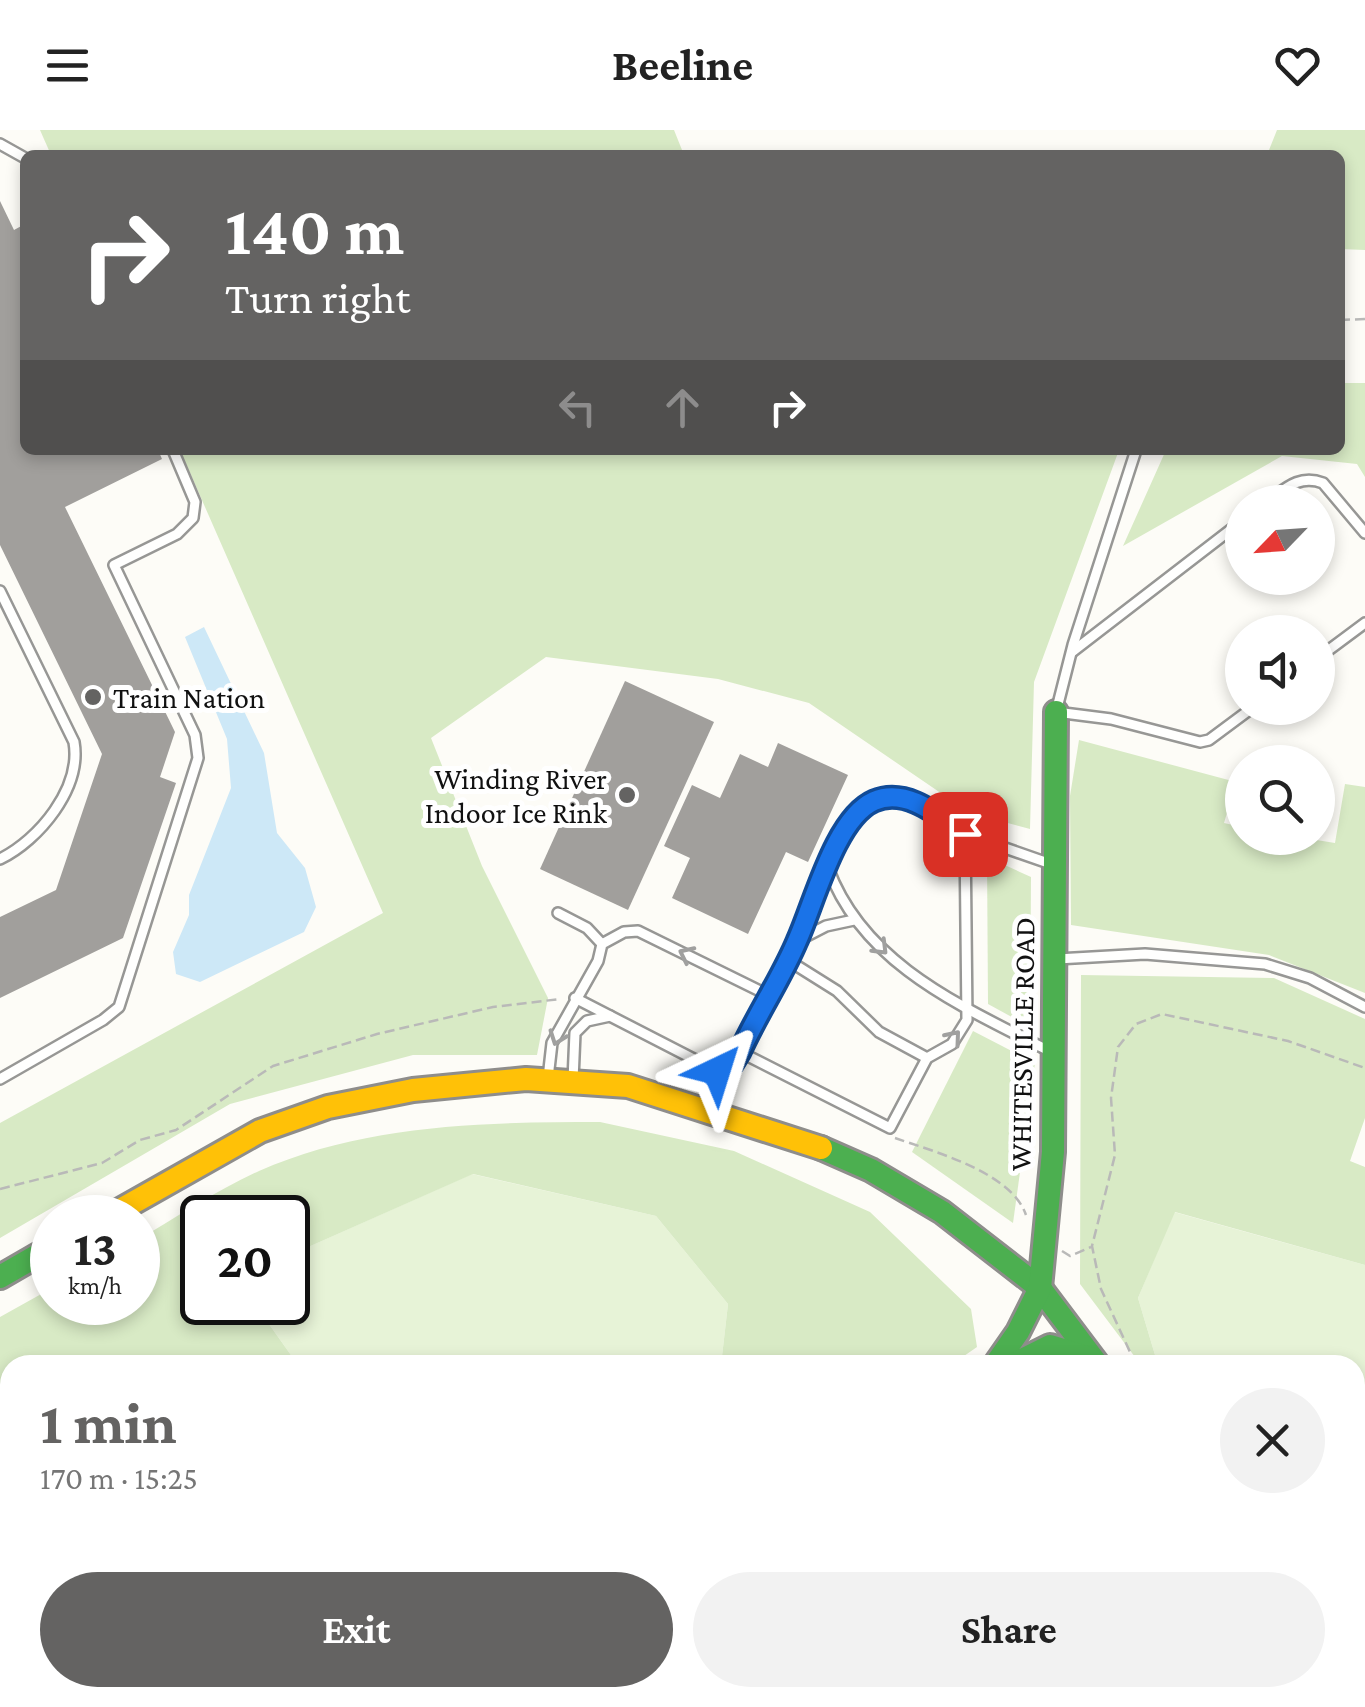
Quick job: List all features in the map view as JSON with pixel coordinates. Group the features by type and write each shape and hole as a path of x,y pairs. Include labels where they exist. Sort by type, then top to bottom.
{"street":[{"name":"WHITESVILLE ROAD","path":"1003,1355 1040,1288 1053,1152 1056,712"},
{"path":"146,1195 260,1130 328,1107 413,1090 526,1079 628,1086 821,1148 942,1212 1040,1288 1091,1355"},
{"path":"0,1277 30,1260"},
{"path":"1028,1355 1043,1346 1058,1344 1081,1355"}],"lane":[{"path":"0,1079 119,1007 198,758 194,735 114,565 177,534 193,518 194,502 175,455"},
{"path":"1134,455 1056,712 1111,719 1200,742 1210,740 1230,725"},
{"path":"1290,485 1317,480 1325,485"},
{"path":"1335,497 1365,533"},
{"path":"1072,652 1225,534"},
{"path":"0,591 74,742 76,756 60,802 38,834 0,859"},
{"path":"1335,645 1365,622"},
{"path":"575,998 717,1071 732,1065 797,941 836,846 857,812 875,801 895,796 922,805 965,834 1055,865"},
{"path":"740,1052 890,1128 928,1058 952,1044 966,1020 965,834"},
{"path":"828,868 838,896 854,920 892,960 964,1007 1054,1053"},
{"path":"558,913 587,928 602,944"},
{"path":"797,941 814,930 854,920"},
{"path":"548,1081 552,1043 598,960 602,944 624,932 638,931 768,995"},
{"path":"1054,959 1145,954 1265,964 1310,978 1365,1007"},
{"path":"786,959 837,991 879,1032 928,1058"},
{"path":"573,1082 575,1033 587,1021 610,1016"}],"path":[{"path":"0,1189 102,1163 140,1140 176,1130 274,1066 377,1034 493,1006 575,998"},
{"path":"1131,1355 1101,1289 1092,1246 1114,1155 1110,1098 1118,1047 1136,1024 1162,1014 1288,1041 1365,1068"},
{"path":"894,1138 958,1161 1014,1192 1029,1224 1043,1240 1070,1256 1092,1246"}],"green space":[{"path":"40,130 674,130 682,150 49,150"},
{"path":"1277,130 1365,130 1365,250 1345,249 1345,150 1269,150"},
{"path":"1345,383 1365,383 1365,477 1357,464 1282,456 1123,546 1164,455 1345,455"},
{"path":"182,455 1117,455 1034,682 1030,829 970,813 809,703 718,679 546,657 431,738 482,866 548,998 537,1055 413,1055 230,1104 74,1195 30,1195 30,1221 0,1238 0,1123 383,913"},
{"path":"1079,740 1225,779 1225,855 1335,855 1345,784 1365,787 1365,993 1269,955 1071,925 1070,796"},
{"path":"987,857 1031,877 1030,1027 988,1004"},
{"path":"1081,975 1274,978 1365,1019 1365,1118 1350,1161 1365,1167 1365,1265 1175,1212 1138,1298 1155,1355 1133,1355 1080,1284"},
{"path":"973,1031 1035,1063 1013,1223 912,1152"},
{"path":"600,1122 734,1151 870,1212 971,1309 977,1347 965,1355 722,1355 728,1304 656,1216 473,1174 310,1246 310,1195 214,1195 299,1155 427,1129"},
{"path":"472,1174 656,1216 728,1304 722,1355 291,1355 270,1325 310,1325 310,1246"},
{"path":"1174,1212 1365,1265 1365,1355 1155,1355 1138,1298"},
{"path":"180,1215 180,1325 270,1325 291,1355 0,1355 0,1317 30,1300 30,1325 160,1325 160,1227"}],"water":[{"path":"204,627 264,753 277,833 305,868 316,907 304,932 200,982 176,974 173,952 189,915 189,895 231,788 227,739 185,637"}],"building":[{"path":"0,201 14,230 20,227 20,455 160,455 162,459 65,507 175,732 160,777 176,783 123,938 0,998 0,917 56,890 102,754 0,545"},
{"name":"Winding River Indoor Ice Rink","path":"625,681 714,722 628,910 540,869"},
{"path":"778,743 848,775 808,862 786,852 748,934 672,898 690,858 664,846 692,785 720,798 740,754 768,767"}],"traffic: fast":[{"path":"1002,1355 1040,1288 1053,1152 1056,712"},
{"path":"821,1148 871,1170 942,1212 1040,1288 1090,1355"},
{"path":"0,1277 30,1260"},
{"path":"1032,1355 1050,1346 1080,1355"}],"traffic: slow":[{"path":"147,1195 260,1131 328,1107 413,1090 526,1079 628,1086 821,1148"}],"place":[{"name":"Train Nation","path":"93,697"},
{"name":"Winding River Indoor Ice Rink","path":"627,795"}],"route":[{"path":"717,1071 732,1065 740,1052 797,941 836,846 857,812 875,801 895,796 922,805 965,834"}]}
